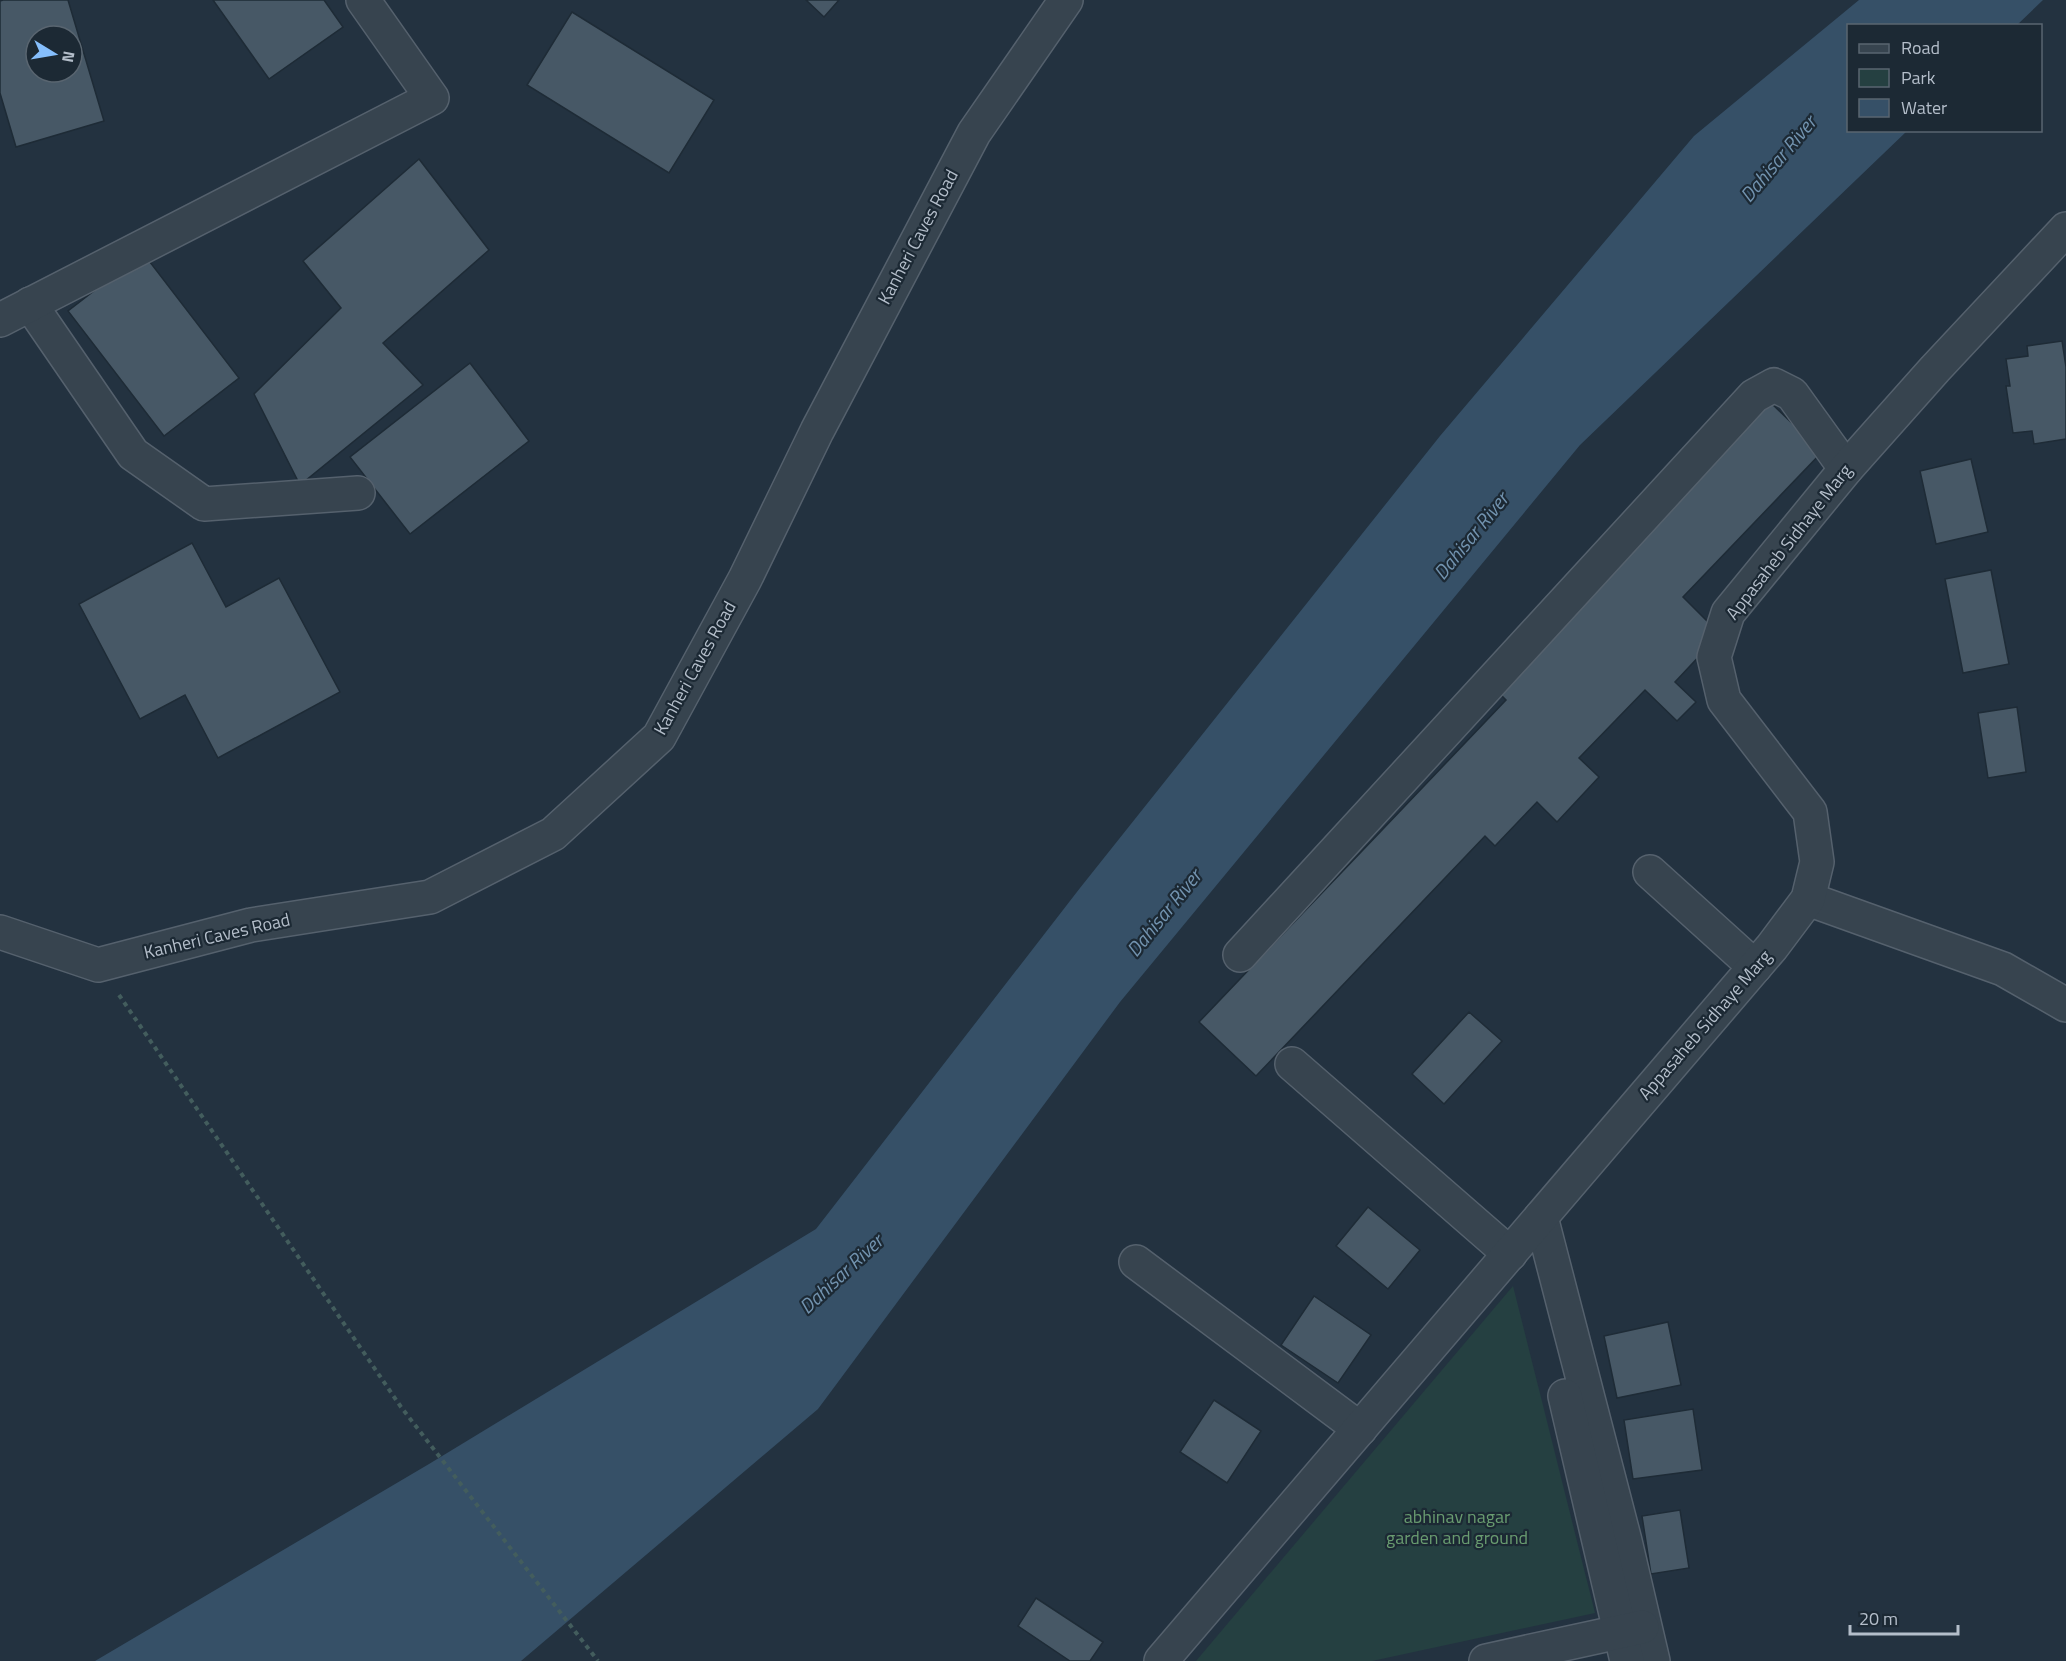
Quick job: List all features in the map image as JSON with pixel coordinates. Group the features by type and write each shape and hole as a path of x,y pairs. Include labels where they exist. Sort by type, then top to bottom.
{"street":[{"path":"0,320 432,98 363,0"},
{"name":"Kanheri Caves Road","path":"98,964 251,925 430,897 553,834 659,737 745,579 817,431 974,133 1066,0"},
{"name":"Appasaheb Sidhaye Marg","path":"1161,1661 1772,947 1808,899 1817,862 1810,812 1724,700 1714,657 1728,613 1846,469 1935,369 2066,229"},
{"path":"30,304 133,454 204,504 358,493"},
{"path":"1240,955 1754,396 1774,385 1792,394 1846,469"},
{"path":"1650,872 1755,967"},
{"path":"1808,899 2003,969 2066,1005"},
{"path":"0,932 98,964"},
{"path":"1292,1064 1526,1235 1630,1640 1653,1661"},
{"path":"1136,1262 1360,1429"},
{"path":"1486,1661 1630,1640"}],"path":[{"path":"98,964 401,1407 598,1661"}],"green space":[{"name":"abhinav nagar garden and ground","path":"1513,1286 1595,1613 1372,1661 1196,1661"}],"water":[{"name":"Dahisar River","path":"1859,0 2043,0 2018,24 1847,24 1847,132 1906,132 1580,445 1120,1002 818,1409 521,1661 95,1661 429,1464 816,1229 1080,888 1440,436 1694,136"}],"building":[{"path":"68,0 75,24 24,24 24,84 84,84 84,54 104,121 16,147 0,93 0,1"},
{"path":"213,0 324,0 343,27 269,79"},
{"path":"806,0 839,0 824,17"},
{"path":"572,12 714,100 669,173 527,85"},
{"path":"419,159 489,250 383,343 423,385 300,485 254,394 341,308 303,261"},
{"path":"143,253 239,378 164,436 68,311"},
{"path":"2062,341 2066,367 2066,439 2034,444 2032,431 2013,433 2006,386 2010,386 2006,359 2028,356 2027,346"},
{"path":"470,363 529,441 410,534 350,457"},
{"path":"1769,401 1822,452 1683,597 1720,634 1675,682 1696,702 1677,721 1645,690 1579,758 1599,777 1557,822 1537,802 1495,846 1485,836 1256,1076 1199,1022 1506,700 1496,690"},
{"path":"1971,459 1988,532 1936,544 1920,471"},
{"path":"192,543 226,607 279,578 340,692 218,758 185,695 140,719 79,604"},
{"path":"1991,570 2009,664 1963,673 1945,579"},
{"path":"2017,707 2026,772 1988,778 1978,713"},
{"path":"1469,1012 1502,1041 1444,1104 1412,1074"},
{"path":"1368,1207 1420,1250 1388,1289 1336,1246"},
{"path":"1314,1296 1371,1335 1338,1383 1281,1345"},
{"path":"1668,1322 1681,1385 1617,1398 1604,1336"},
{"path":"1214,1400 1261,1431 1227,1483 1180,1452"},
{"path":"1693,1409 1702,1470 1633,1479 1624,1420"},
{"path":"1680,1510 1689,1568 1651,1574 1642,1516"},
{"path":"1036,1598 1103,1642 1090,1661 1070,1661 1018,1626"}]}
